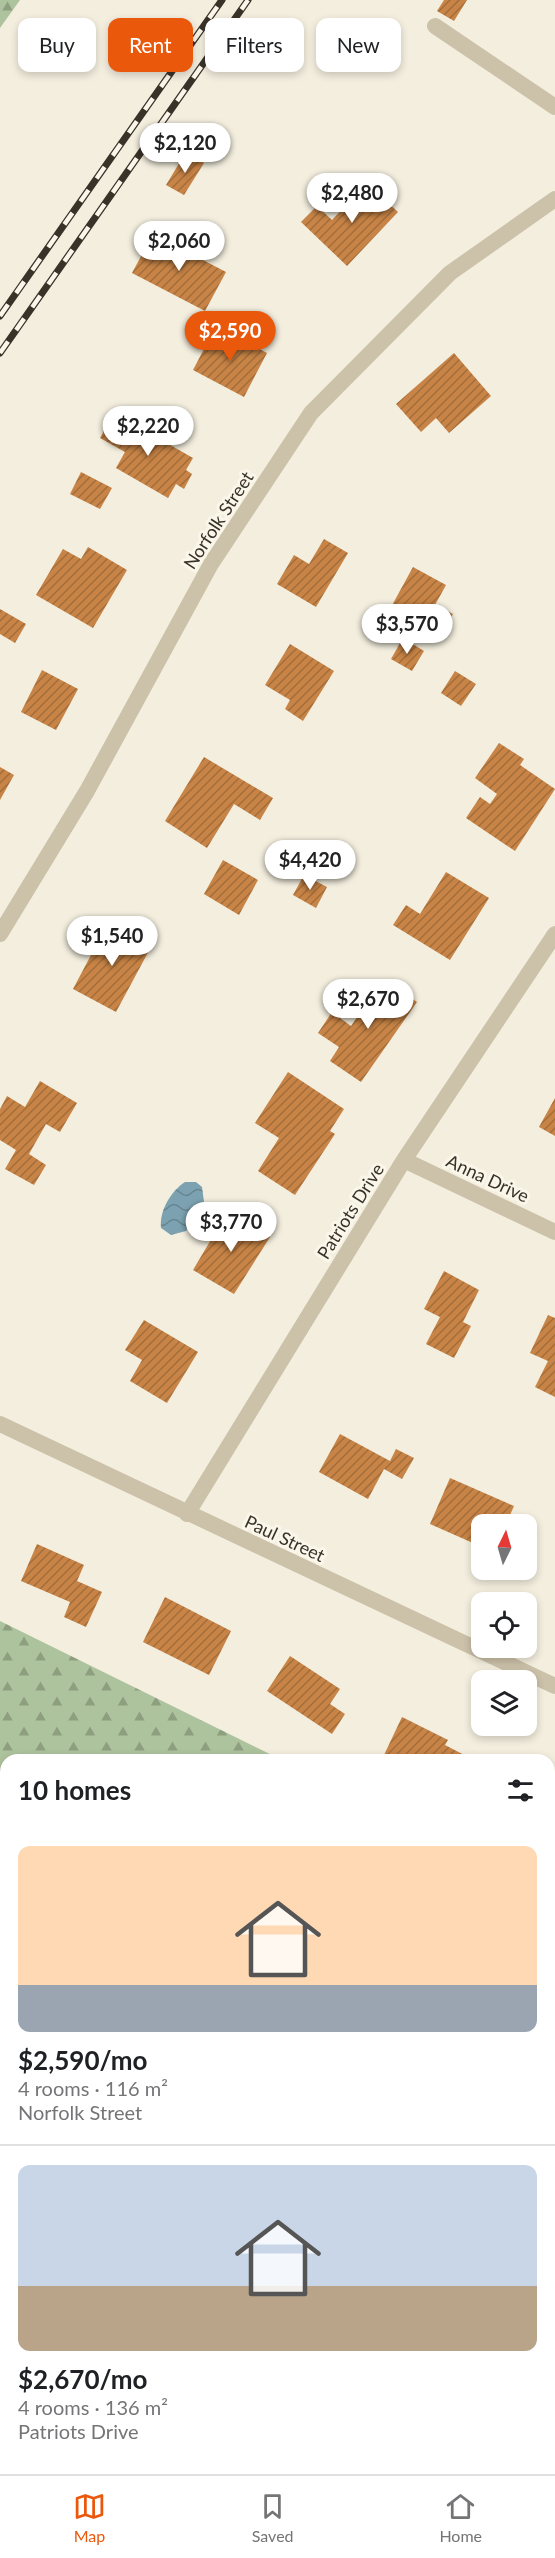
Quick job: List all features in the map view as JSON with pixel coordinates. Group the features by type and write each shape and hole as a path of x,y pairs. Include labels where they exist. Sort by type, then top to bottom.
{"street":[{"path":"435,26 555,107"},
{"name":"Norfolk Street","path":"0,934 87,791 211,564 311,414 450,273 555,199"},
{"name":"Patriots Drive","path":"187,1514 404,1160 555,934"},
{"name":"Anna Drive","path":"404,1160 555,1232"},
{"name":"Paul Street","path":"0,1424 555,1686"}],"green space":[{"path":"0,0 20,0 0,28"},
{"path":"0,1621 270,1754 0,1754"}],"water":[{"path":"185,1182 196,1182 202,1187 204,1202 186,1231 171,1235 161,1228 162,1215 171,1196"}],"building":[{"path":"444,0 467,0 454,21 437,11"},
{"path":"186,152 204,163 184,195 166,185"},
{"path":"367,183 398,212 347,266 301,222 317,206 332,220"},
{"path":"153,234 226,272 205,311 132,273"},
{"path":"216,326 267,353 244,397 193,370"},
{"path":"454,353 491,396 449,433 436,418 421,432 396,404"},
{"path":"114,413 193,458 186,470 192,474 184,489 176,484 168,498 116,468 125,452 100,438"},
{"path":"81,472 112,488 100,509 70,494"},
{"path":"324,539 348,553 316,607 277,584 294,555 309,564"},
{"path":"88,547 127,570 93,628 36,595 63,549 81,559"},
{"path":"413,567 446,585 435,605 453,614 440,637 390,609"},
{"path":"0,609 26,624 15,643 0,634"},
{"path":"403,638 424,651 412,671 391,659"},
{"path":"290,644 334,671 303,721 285,709 290,700 265,685"},
{"path":"42,670 78,689 56,730 21,712"},
{"path":"455,671 476,684 461,706 441,693"},
{"path":"499,743 524,759 520,765 555,789 515,851 466,818 480,797 490,804 497,794 475,778"},
{"path":"204,757 273,798 260,820 234,804 207,848 165,821"},
{"path":"0,767 14,775 0,800"},
{"path":"223,860 258,880 239,915 204,894"},
{"path":"446,872 489,898 450,960 393,925 406,905 420,914"},
{"path":"304,875 327,887 316,908 293,895"},
{"path":"109,921 152,945 116,1012 73,989"},
{"path":"383,979 417,1002 361,1082 330,1061 339,1047 318,1033 332,1012 351,1026"},
{"path":"288,1072 344,1109 330,1131 335,1134 295,1195 258,1171 279,1138 255,1123"},
{"path":"40,1081 77,1103 60,1132 46,1124 29,1154 46,1165 34,1185 5,1169 16,1150 0,1140 0,1109 7,1096 25,1107"},
{"path":"555,1098 555,1136 539,1127"},
{"path":"228,1211 270,1237 234,1294 193,1270"},
{"path":"444,1271 479,1290 463,1322 471,1326 454,1358 426,1344 440,1317 424,1309"},
{"path":"548,1315 555,1318 555,1397 535,1387 548,1361 530,1353"},
{"path":"144,1320 198,1352 167,1403 130,1381 142,1360 125,1350"},
{"path":"340,1434 390,1461 396,1449 414,1458 402,1479 384,1469 368,1499 319,1472"},
{"path":"450,1478 514,1506 510,1514 471,1514 471,1542 430,1524"},
{"path":"37,1544 84,1565 77,1581 102,1592 86,1627 64,1617 70,1602 21,1581"},
{"path":"165,1597 231,1631 209,1675 143,1642"},
{"path":"290,1656 340,1689 330,1704 345,1714 332,1734 267,1691"},
{"path":"402,1717 448,1740 445,1745 462,1754 384,1754"}],"railway":[{"path":"0,316 222,0"},
{"path":"0,353 248,0"}]}
